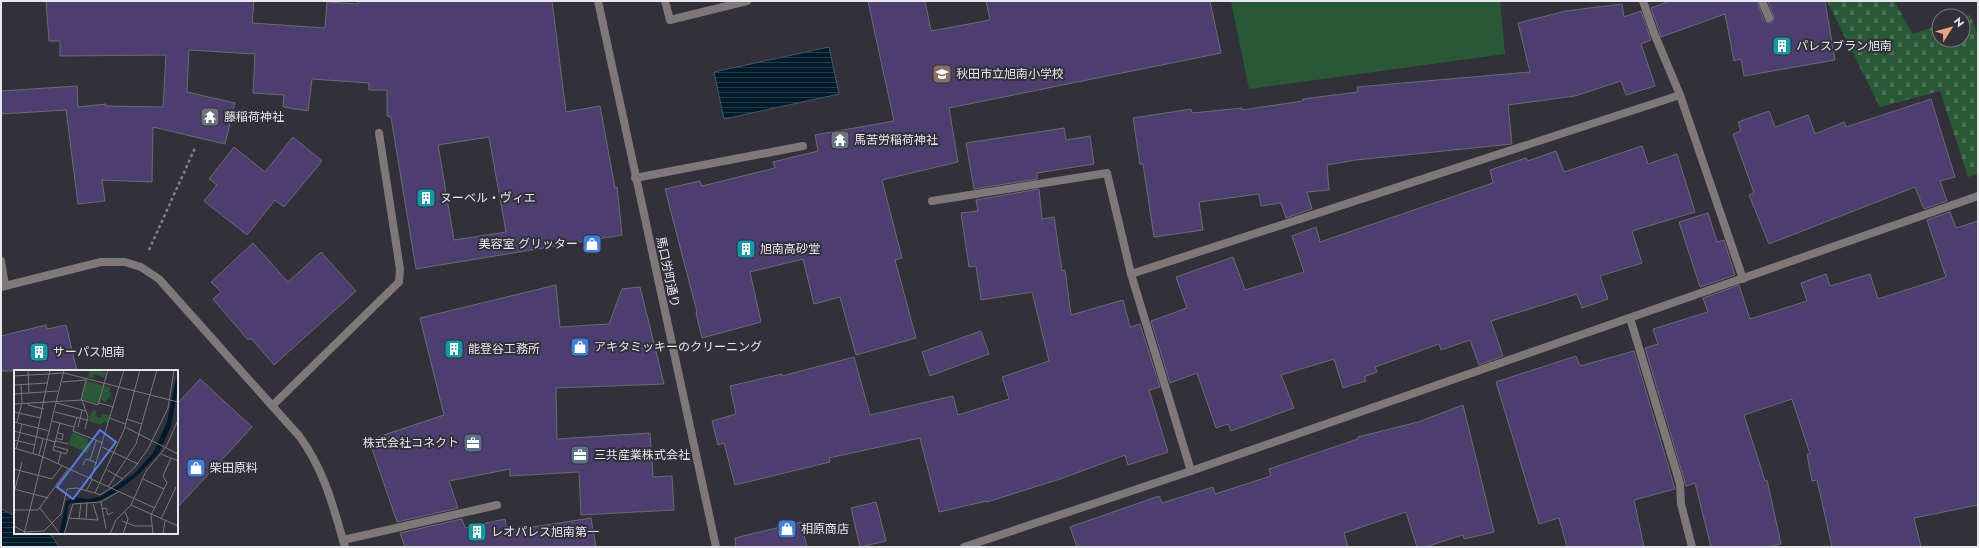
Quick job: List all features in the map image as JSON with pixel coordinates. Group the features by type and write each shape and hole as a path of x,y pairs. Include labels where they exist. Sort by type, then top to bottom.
{"street":[{"name":"馬口労町通り","path":"598,1 635,178 716,547"},
{"path":"665,1 670,20 747,1"},
{"path":"1643,1 1654,33 1680,95 1743,279"},
{"path":"1762,1 1770,18"},
{"path":"1131,274 1680,95"},
{"path":"272,406 399,282 400,269 379,133"},
{"path":"635,178 803,146"},
{"path":"932,201 1107,173 1131,274 1191,471"},
{"path":"964,547 1191,471 1978,196"},
{"path":"1,261 3,286 101,262 125,262 141,267 159,280 300,437 313,456 324,480 344,543 498,504"},
{"path":"1630,318 1680,484 1681,504 1692,547"}],"path":[{"path":"141,267 195,148"}],"green space":[{"path":"1231,1 1500,1 1505,54 1249,89"},
{"path":"1827,1 1894,1 1913,34 1931,28 1931,48 1971,48 1971,18 1978,36 1978,174 1968,177 1940,91 1880,107"}],"water":[{"path":"829,47 839,94 724,119 714,72"},
{"path":"1,509 14,516 14,534 49,534 52,536 59,547 1,547"}],"building":[{"path":"46,1 254,1 252,23 325,28 327,2 358,4 358,1 552,1 566,112 600,106 615,188 617,187 622,235 416,269 391,117 387,116 387,90 369,90 369,83 312,79 308,111 283,107 284,95 253,93 255,54 189,50 187,92 235,103 225,144 153,127 152,182 102,180 105,201 78,204 66,110 1,114 1,91 77,86 78,107 106,104 106,106 163,107 166,55 60,56 60,41 49,41","holes":["489,137 506,232 454,240 438,145"]},
{"path":"868,1 925,1 931,31 990,20 986,1 1210,1 1221,53 949,108 958,162 882,180 902,258 895,260 916,338 856,355 840,297 814,304 803,259 750,272 761,322 702,338 697,312 665,189 700,181 702,186 775,168 773,162 818,151 815,135 894,121"},
{"path":"1670,1 1757,1 1764,20 1769,23 1773,22 1774,18 1768,1 1825,1 1835,60 1744,76 1741,59 1734,61 1725,14 1661,37 1651,8"},
{"path":"1622,4 1624,17 1641,11 1651,40 1641,44 1655,86 1626,95 1621,81 1575,96 1508,105 1512,144 1356,160 1327,165 1329,190 1307,192 1312,209 1286,218 1281,203 1261,206 1259,194 1199,202 1203,230 1154,237 1143,164 1140,164 1133,118 1191,109 1192,113 1242,108 1242,110 1303,101 1303,99 1358,92 1357,87 1530,72 1518,23 1566,11"},
{"path":"1931,99 1955,177 1940,181 1947,201 1924,209 1915,187 1769,244 1749,195 1754,193 1733,134 1741,131 1738,122 1769,111 1775,127 1808,115 1815,134 1844,122 1846,127"},
{"path":"1064,128 1066,140 1090,136 1094,164 1037,173 1037,179 974,189 966,143"},
{"path":"293,137 322,161 284,207 275,200 247,235 204,201 217,185 209,179 234,147 265,172"},
{"path":"1642,146 1648,164 1677,154 1695,212 1632,231 1642,263 1600,276 1608,299 1582,308 1577,294 1491,321 1503,356 1479,365 1470,340 1441,350 1439,344 1375,367 1377,372 1364,377 1366,381 1343,388 1334,359 1281,375 1294,408 1231,431 1228,424 1216,428 1197,373 1170,383 1151,321 1187,308 1176,277 1233,257 1245,290 1304,272 1292,236 1316,227 1320,242 1493,183 1490,170 1526,158 1528,161 1556,151 1564,172"},
{"path":"1039,189 1042,219 1054,217 1062,271 1065,270 1071,315 1123,300 1130,327 1140,324 1160,387 1149,390 1168,452 1128,465 1125,455 1060,479 987,502 939,512 920,438 829,458 830,462 735,485 724,443 718,445 712,421 736,414 730,386 782,374 782,376 854,357 870,415 953,396 958,415 1009,399 1002,377 1049,361 1032,292 981,300 976,266 969,267 961,213 978,211 976,200"},
{"path":"1950,212 1956,228 1978,221 1978,505 1914,518 1921,547 1832,547 1817,480 1812,481 1807,454 1810,454 1792,399 1744,415 1765,481 1767,480 1781,544 1767,547 1711,547 1695,483 1686,486 1645,348 1658,344 1653,329 1708,312 1703,298 1739,285 1750,319 1807,301 1801,283 1826,274 1830,286 1870,274 1878,299 1946,277 1927,220"},
{"path":"1708,213 1717,242 1724,240 1735,275 1700,287 1679,222"},
{"path":"253,243 288,282 321,252 356,291 274,365 251,338 248,340 213,299 221,292 211,282"},
{"path":"556,285 560,327 609,324 622,289 640,287 664,384 556,388 557,439 650,433 653,477 672,476 674,510 581,515 579,472 510,476 510,469 449,481 458,508 397,522 369,440 444,415 420,318"},
{"name":"サーパス旭南","path":"46,325 47,329 66,325 77,370 1,371 1,336"},
{"path":"981,331 989,354 930,376 922,352"},
{"path":"1634,351 1675,489 1634,500 1644,547 1567,547 1559,518 1539,524 1496,382 1576,356 1580,366"},
{"name":"柴田原料","path":"200,379 252,427 178,507 178,403"},
{"path":"1463,405 1494,532 1464,539 1463,535 1425,547 1417,547 1406,512 1344,533 1348,547 1077,547 1070,527 1159,496 1162,503 1213,487 1215,494 1271,476 1269,469 1358,439 1358,437 1418,422"},
{"path":"876,502 886,541 860,547 851,508"},
{"path":"591,518 596,547 405,547 400,533 462,519 465,528 505,519 507,531"},
{"name":"相原商店","path":"801,522 807,547 736,547 735,538"}],"place":[{"name":"パレスブラン旭南","path":"1782,46"},
{"name":"秋田市立旭南小学校","path":"942,74"},
{"name":"藤稲荷神社","path":"210,117"},
{"name":"馬苦労稲荷神社","path":"840,140"},
{"name":"ヌーベル・ヴィエ","path":"426,198"},
{"name":"美容室 グリッター","path":"592,244"},
{"name":"旭南高砂堂","path":"746,249"},
{"name":"アキタミッキーのクリーニング","path":"580,347"},
{"name":"能登谷工務所","path":"454,349"},
{"name":"サーパス旭南","path":"39,352"},
{"name":"株式会社コネクト","path":"473,443"},
{"name":"三共産業株式会社","path":"580,455"},
{"name":"柴田原料","path":"196,468"},
{"name":"相原商店","path":"787,529"},
{"name":"レオパレス旭南第一","path":"477,532"}]}
